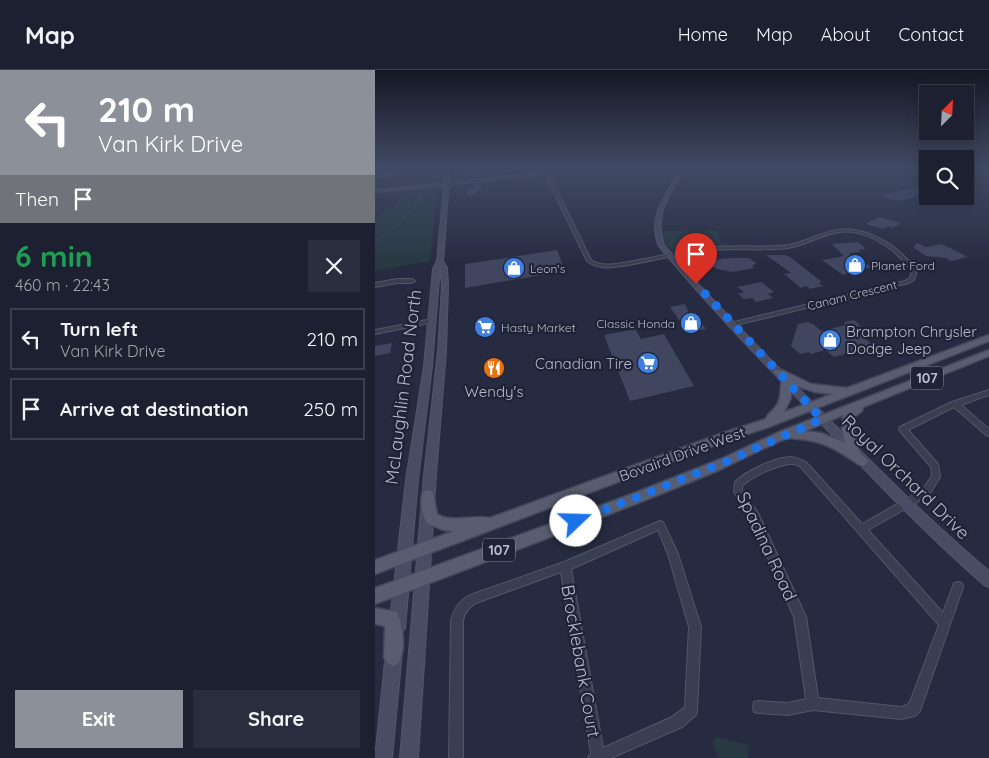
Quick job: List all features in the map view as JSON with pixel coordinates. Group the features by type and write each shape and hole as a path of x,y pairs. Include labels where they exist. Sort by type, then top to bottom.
{"main road":[{"name":"McLaughlin Road North","path":"383,758 412,480 432,321 436,268 440,261 445,200"},
{"name":"Royal Orchard Drive","path":"666,200 656,220 656,233 661,245 670,256 858,457 906,505 989,580"},
{"name":"McLaughlin Road North","path":"409,758 428,496 442,351 445,285 444,268 440,261"},
{"name":"Bovaird Drive West","path":"375,567 501,522 727,436 762,425 989,338"},
{"name":"Bovaird Drive West","path":"375,596 637,498 725,462 783,435 989,353"},
{"path":"778,372 801,386 816,390 852,390"},
{"path":"762,425 781,410 787,396 786,381"},
{"path":"425,384 437,393"},
{"path":"858,457 847,433 847,421 849,415 865,402"},
{"path":"783,435 809,434 827,438 858,457"},
{"path":"428,496 430,517 433,520 456,525 501,522"},
{"path":"375,616 391,618 394,629 393,657"}],"street":[{"path":"560,200 591,263 614,266 670,256"},
{"name":"Canam Crescent","path":"670,256 700,250 795,245 827,232 843,230 856,231 876,238 915,271 912,279 907,282 732,324"},
{"path":"375,285 397,281 412,281"},
{"path":"375,332 432,321"},
{"path":"861,530 925,492 936,477 935,466 903,429 955,404 989,392"},
{"path":"955,404 989,434"},
{"name":"Spadina Road","path":"813,704 800,617 755,516 739,494 738,485 746,477 791,461 807,467 945,624"},
{"path":"455,758 457,621 459,611 473,599 565,566 660,525 673,554 695,626 691,710 677,722 597,757"},
{"name":"Brocklebank Court","path":"565,566 597,757"},
{"path":"759,707 788,709 813,704 901,713 910,711 915,706 959,587"}],"shaded area":[{"path":"437,200 430,261 375,271 375,218 399,201"},
{"path":"717,230 721,243 732,245 673,251 665,243 660,231"},
{"path":"715,737 749,745 748,758 718,758 713,742"}],"building":[{"path":"879,217 901,223 893,228 888,226 883,229 866,224"},
{"name":"Planet Ford","path":"858,242 866,249 859,250 861,252 849,253 872,267 843,275 822,260 844,256 832,244"},
{"path":"918,243 925,247 942,244 968,257 951,261 946,258 926,256 914,248"},
{"name":"Leon's","path":"557,250 565,271 465,288 465,264"},
{"path":"766,255 785,255 790,257 822,282 818,283 823,286 810,289 806,286 801,288 784,274 791,273"},
{"path":"749,258 757,264 752,265 754,268 733,272 717,269 707,263 720,259"},
{"path":"761,282 774,292 768,294 773,298 756,302 752,298 744,299 738,294 744,292 737,287"},
{"name":"Classic Honda","path":"685,304 689,314 697,316 706,329 688,333 670,307"},
{"name":"Brampton Chrysler Dodge Jeep","path":"854,320 861,326 852,328 874,346 834,357 825,350 811,354 809,352 800,354 791,346 798,324 807,322 813,324 821,331 846,325 844,322"},
{"name":"Canadian Tire","path":"635,329 641,339 664,334 694,386 630,401 604,335"},
{"path":"392,343 390,353 375,356 375,346"}],"waterway":[{"path":"375,244 415,208 414,206 418,200"}],"place":[{"name":"Planet Ford","path":"855,265"},
{"name":"Leon's","path":"514,268"},
{"name":"Classic Honda","path":"691,323"},
{"name":"Hasty Market","path":"485,327"},
{"name":"Brampton Chrysler Dodge Jeep","path":"830,340"},
{"name":"Canadian Tire","path":"648,363"},
{"name":"Wendy's","path":"494,368"}],"route":[{"path":"576,521 725,462 822,419 696,284"}]}
